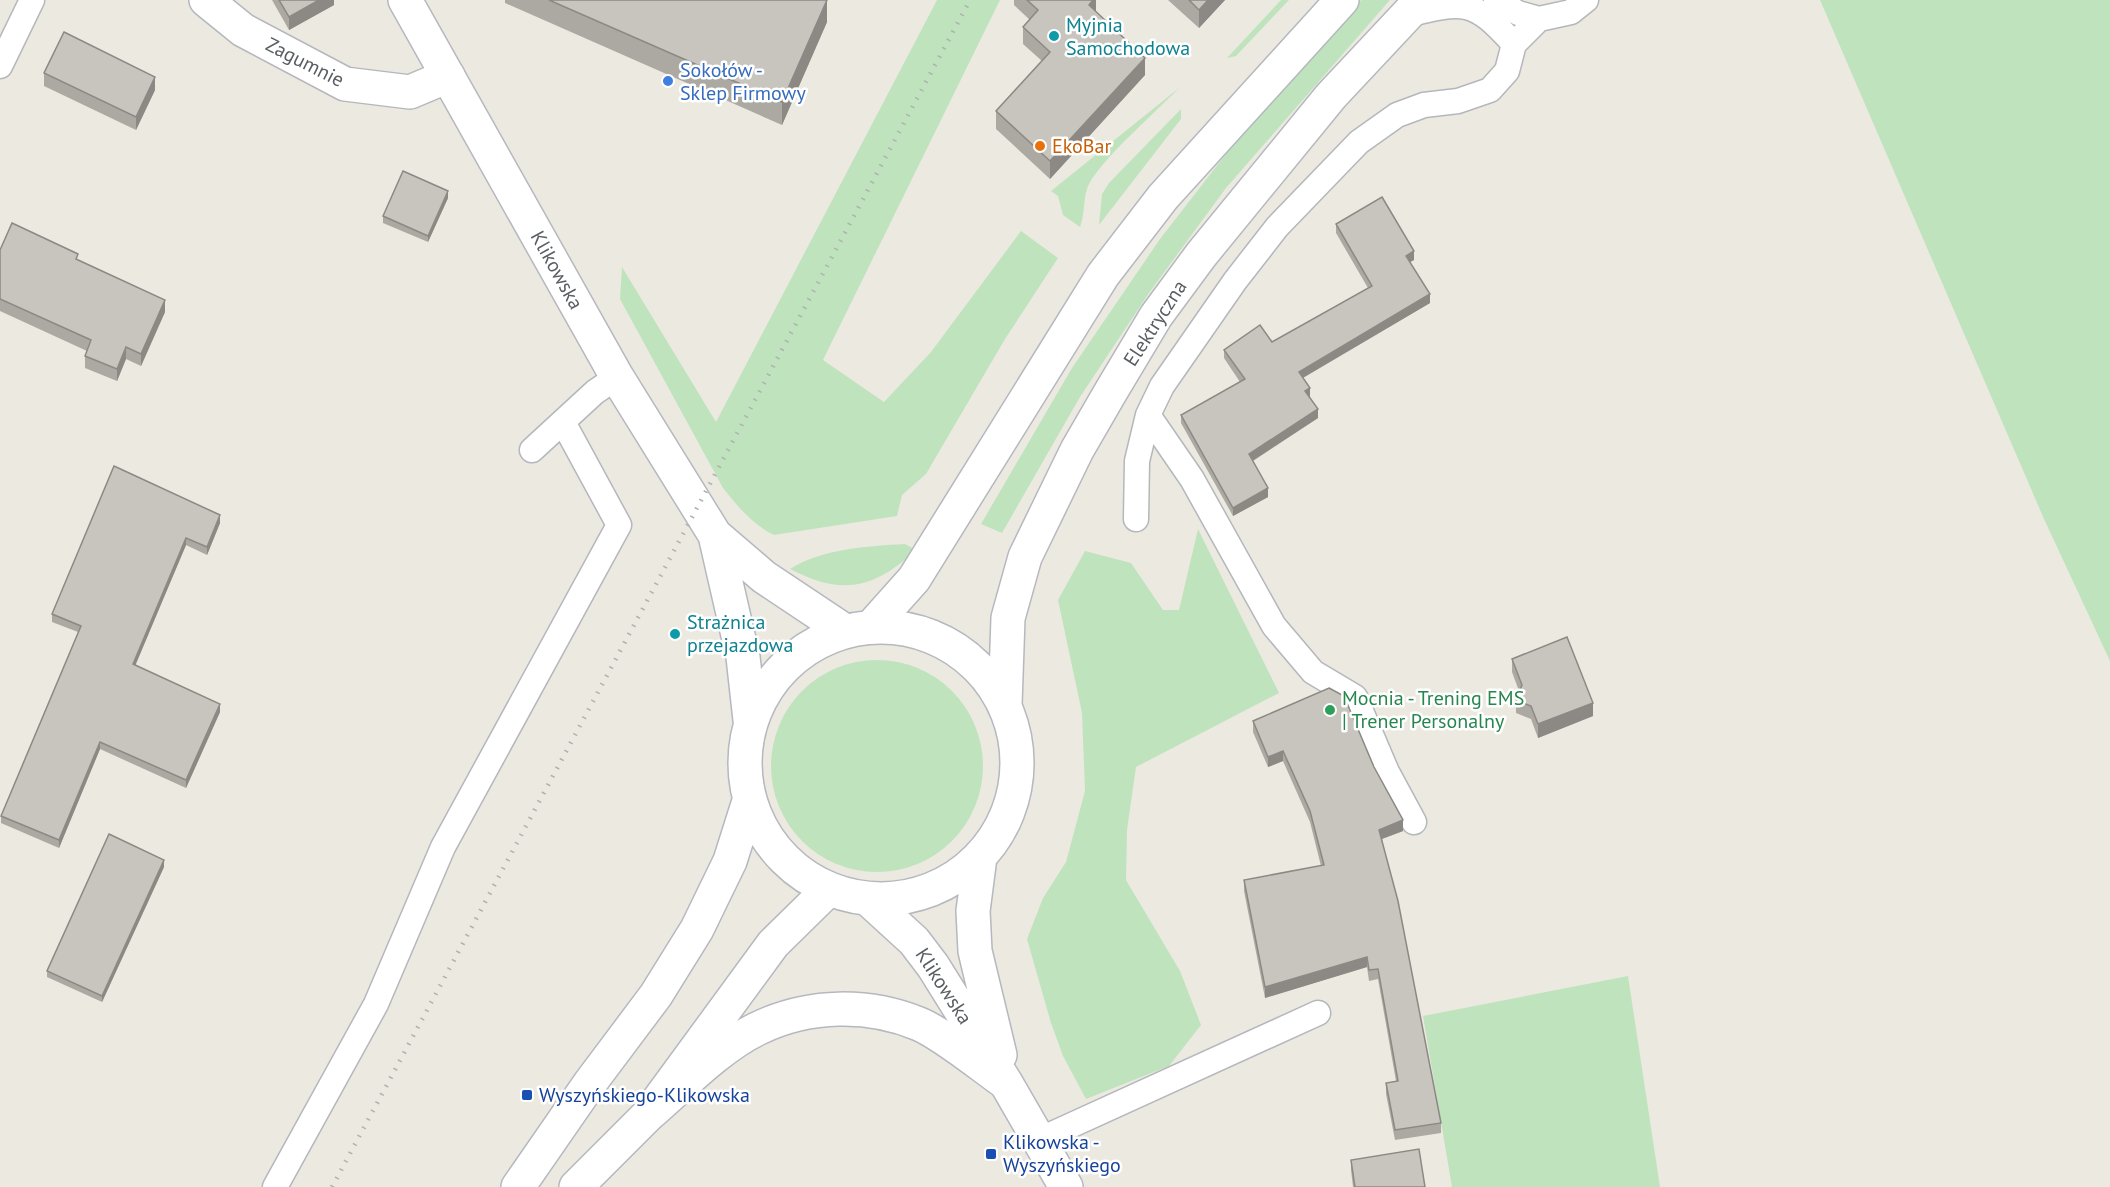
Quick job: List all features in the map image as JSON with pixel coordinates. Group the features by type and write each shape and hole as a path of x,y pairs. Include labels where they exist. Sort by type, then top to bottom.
{"main road":[{"name":"Zagumnie","path":"206,0 243,30 345,84 410,92 448,76"},
{"name":"Klikowska","path":"405,0 617,377 715,535 764,577 859,629"},
{"path":"859,629 914,579 1103,275 1163,197 1342,0"},
{"name":"Elektryczna","path":"1005,705 1005,643 1014,592 1025,557 1052,498 1099,412 1156,316 1201,255 1331,96 1413,8"},
{"name":"Klikowska","path":"715,535 743,657 750,720"},
{"path":"899,628 926,634 950,645 972,662 991,682 1005,705 1014,731 1016,749 1016,785 1008,811 997,836 980,857 961,873 940,886 893,899 868,899 829,889 793,869 766,838 749,801 744,774 745,747 750,720 761,695 777,674 797,655 820,641 859,629 899,628"},
{"path":"518,1187 590,1083 656,995 697,929 730,861 749,801"},
{"name":"Klikowska","path":"980,857 973,911 975,951 1006,1083"},
{"path":"647,1116 773,944 829,889"},
{"name":"Klikowska","path":"868,899 914,941 933,966 1006,1083 1066,1187"},
{"path":"576,1187 647,1116 729,1047 758,1028 799,1013 867,1008 921,1025 1006,1083"}],"lane":[{"path":"0,66 32,0"},
{"path":"1496,0 1518,13 1539,19 1571,12 1586,0"},
{"path":"1413,8 1468,1 1490,13 1514,44"},
{"path":"1136,519 1137,461 1148,415 1162,386 1235,281 1276,227 1359,142 1397,115 1424,105 1458,101 1490,90 1507,71 1514,44 1539,19"},
{"path":"532,450 595,392 617,377"},
{"path":"1148,415 1192,479 1274,626 1313,672 1355,697 1387,772 1414,822"},
{"path":"275,1187 376,1004 443,847 619,525 563,422"},
{"path":"1039,1140 1318,1013"}],"green space":[{"path":"937,0 1000,0 823,360 884,402 931,352 1021,231 1058,258 1005,339 926,474 902,495 897,516 774,535 752,520 723,488 620,299 622,267 716,422"},
{"path":"1281,0 1289,0 1236,56 1227,58"},
{"path":"1361,0 1390,0 1226,188 1149,293 1080,397 1002,533 981,524 1072,368 1160,239 1243,132"},
{"path":"1820,0 2110,0 2110,661 2044,519"},
{"path":"1179,88 1119,146 1090,182 1080,227 1063,215 1058,196 1051,191"},
{"path":"1181,109 1181,119 1099,225 1102,194 1109,183"},
{"path":"1198,529 1279,693 1136,767 1127,830 1126,880 1180,971 1201,1025 1169,1066 1086,1099 1063,1056 1027,939 1043,898 1066,862 1085,791 1082,713 1058,600 1085,551 1131,563 1163,610 1179,610"},
{"path":"905,544 916,550 886,573 857,584 826,583 790,569 802,562 830,553"},
{"path":"877,660 898,662 918,668 936,678 952,691 965,707 975,725 981,745 983,766 981,787 975,807 965,825 952,841 936,854 918,864 898,870 877,872 856,870 836,864 818,854 802,841 789,825 779,807 773,787 771,766 773,745 779,725 789,707 802,691 818,678 836,668 856,662"},
{"path":"1628,976 1660,1187 1452,1187 1423,1016"}],"building":[{"path":"279,0 319,0 289,17"},
{"path":"549,0 827,0 782,102"},
{"path":"1027,0 1093,0 1089,5 1145,58 1050,161 996,111 1050,52 1023,27 1038,10"},
{"path":"1189,0 1208,0 1199,10"},
{"path":"64,32 155,77 136,117 44,73"},
{"path":"403,171 448,191 428,236 383,216"},
{"path":"1382,197 1414,251 1406,256 1430,294 1299,372 1310,388 1305,391 1318,409 1249,454 1268,488 1233,508 1181,415 1245,379 1224,350 1260,325 1272,342 1372,286 1336,224"},
{"path":"12,223 78,254 76,259 165,300 141,354 126,347 117,369 85,356 91,340 0,299 0,250"},
{"path":"114,466 220,515 207,547 186,538 133,664 220,704 186,780 100,742 59,840 1,816 81,626 52,614"},
{"path":"1567,637 1593,703 1538,724 1531,706 1516,700 1522,685 1512,659"},
{"path":"1329,688 1344,696 1374,767 1403,820 1379,830 1398,901 1441,1123 1395,1130 1386,1083 1398,1081 1378,969 1369,970 1367,957 1265,987 1244,880 1324,865 1310,811 1283,751 1268,757 1253,721"},
{"path":"109,834 164,860 102,996 47,971"},
{"path":"1419,1149 1425,1187 1355,1187 1351,1160"}],"railway":[{"path":"332,1187 970,0"}],"place":[{"name":"Myjnia Samochodowa","path":"1054,36"},
{"name":"Sokołów - Sklep Firmowy","path":"668,81"},
{"name":"EkoBar","path":"1040,146"},
{"name":"Strażnica przejazdowa","path":"675,634"},
{"name":"Mocnia - Trening EMS | Trener Personalny","path":"1330,710"},
{"name":"Wyszyńskiego-Klikowska","path":"527,1095"},
{"name":"Klikowska - Wyszyńskiego","path":"991,1154"}]}
